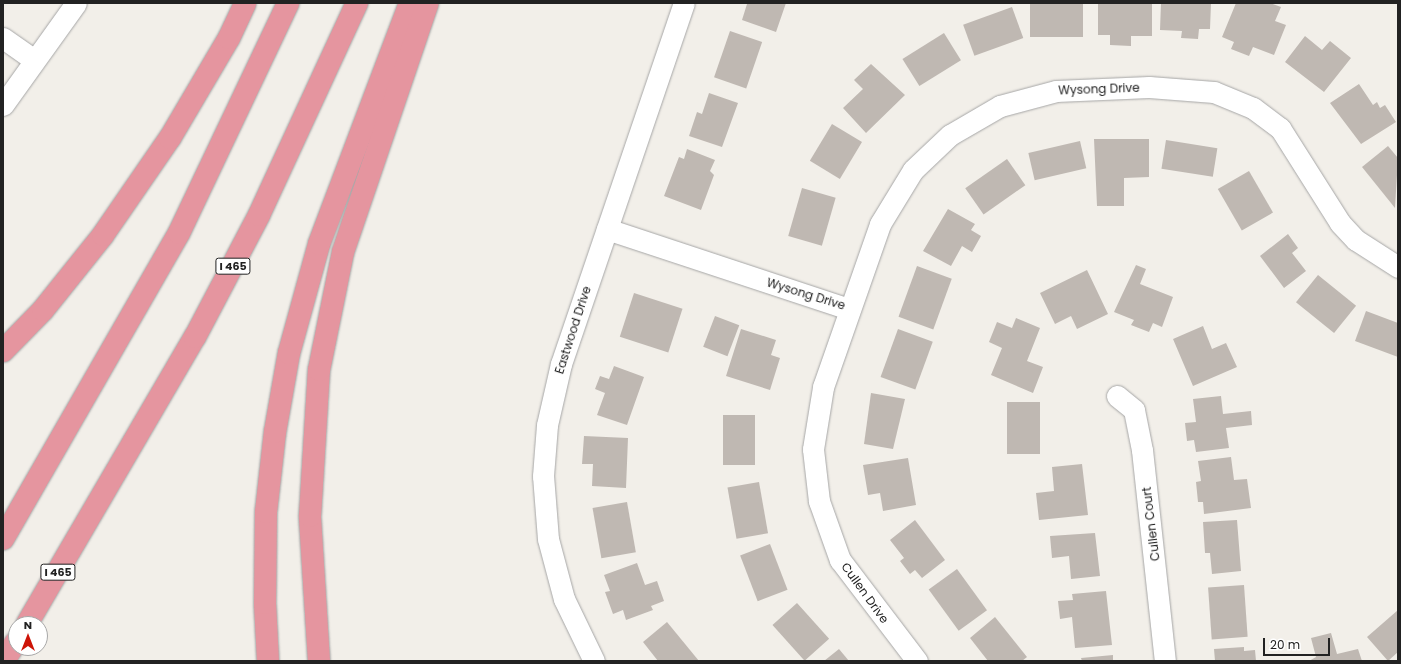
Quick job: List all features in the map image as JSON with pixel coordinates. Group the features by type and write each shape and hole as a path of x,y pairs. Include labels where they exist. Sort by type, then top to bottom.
{"highway":[{"path":"3,350 43,310 103,235 170,138 229,38 245,3"},
{"path":"3,539 176,239 288,3"},
{"name":"I 465","path":"32,616 199,330 266,202 357,3"},
{"path":"268,661 265,603 266,512 275,432 289,353 319,244 410,3"},
{"path":"319,661 310,516 319,370 343,252 428,3"}],"street":[{"path":"3,104 76,3"},
{"name":"Eastwood Drive","path":"594,661 572,619 555,569 546,528 543,476 547,425 555,384 684,3"},
{"path":"3,38 34,60"},
{"name":"Wysong Drive","path":"607,229 849,309 884,214 900,187 927,156 968,122 995,108 1035,94 1076,89 1203,90 1254,108 1286,136 1321,198 1349,234 1398,267"},
{"name":"Cullen Drive","path":"849,309 818,408 813,449 817,491 840,560 917,661"},
{"name":"Cullen Court","path":"1117,396 1134,410 1142,450 1165,661"}],"building":[{"path":"744,3 786,3 776,32 742,20 747,4"},
{"path":"1030,3 1083,3 1083,37 1030,37"},
{"path":"1098,3 1152,3 1152,36 1131,36 1131,46 1110,45 1110,35 1098,35"},
{"path":"1161,3 1211,3 1210,29 1199,29 1198,39 1181,38 1182,31 1160,30"},
{"path":"1236,3 1270,3 1281,7 1275,21 1286,25 1274,55 1253,47 1249,56 1231,49 1234,42 1222,37"},
{"path":"1012,7 1023,38 974,56 963,25"},
{"path":"730,31 762,42 746,88 714,77"},
{"path":"944,33 961,60 919,86 902,59"},
{"path":"1305,36 1322,50 1330,41 1351,58 1324,92 1285,62"},
{"path":"871,64 905,95 866,133 843,108 863,89 854,80"},
{"path":"1359,84 1373,105 1377,102 1380,108 1385,105 1396,122 1361,144 1330,103"},
{"path":"709,93 738,103 722,147 689,136 697,112 702,114"},
{"path":"832,124 862,142 840,179 810,161"},
{"path":"1094,139 1149,139 1149,177 1124,178 1124,206 1097,206"},
{"path":"1166,140 1217,148 1213,177 1161,169"},
{"path":"1080,141 1086,168 1035,180 1028,153"},
{"path":"1388,146 1398,158 1395,208 1362,167"},
{"path":"687,149 715,160 710,171 714,175 701,210 664,196 679,157 684,159"},
{"path":"1007,159 1025,185 984,214 965,188"},
{"path":"1249,171 1273,213 1242,231 1218,189"},
{"path":"802,188 836,198 822,246 788,236"},
{"path":"948,209 975,224 971,230 981,236 972,252 962,246 951,266 923,251"},
{"path":"1288,234 1298,248 1292,253 1306,271 1284,288 1260,256"},
{"path":"1136,265 1146,269 1140,284 1173,297 1162,327 1153,323 1149,332 1131,325 1134,320 1114,312"},
{"path":"917,266 952,279 933,329 899,317"},
{"path":"1087,270 1108,314 1077,329 1071,316 1055,324 1040,293"},
{"path":"1318,275 1356,306 1334,333 1296,302"},
{"path":"634,293 683,309 668,353 620,337"},
{"path":"1366,311 1398,323 1398,357 1355,341"},
{"path":"715,316 739,325 727,356 703,347"},
{"path":"1016,318 1040,328 1027,361 1043,367 1033,393 991,375 1002,348 989,342 997,322 1012,328"},
{"path":"1203,326 1212,349 1226,343 1237,367 1193,386 1173,339"},
{"path":"741,329 776,340 771,355 780,358 770,390 726,376"},
{"path":"898,329 933,342 915,390 881,377"},
{"path":"614,366 644,377 627,425 597,415 605,393 595,389 600,376 609,379"},
{"path":"871,393 905,399 893,449 864,444"},
{"path":"1221,396 1223,414 1251,411 1252,425 1226,428 1229,448 1196,452 1194,440 1187,441 1185,423 1196,422 1193,399"},
{"path":"1007,402 1040,402 1040,454 1007,454"},
{"path":"723,415 755,415 755,465 723,465"},
{"path":"584,436 628,438 626,488 592,486 593,464 582,464"},
{"path":"1231,457 1234,480 1247,479 1251,508 1204,514 1203,502 1198,502 1196,482 1201,481 1198,461"},
{"path":"908,458 916,505 883,511 880,493 868,495 863,465"},
{"path":"1082,464 1088,515 1039,520 1036,493 1054,491 1052,467"},
{"path":"759,482 768,533 737,539 727,488"},
{"path":"627,502 636,552 601,558 593,508"},
{"path":"915,520 945,560 922,578 915,570 910,574 900,561 904,558 890,540"},
{"path":"1237,520 1241,571 1212,574 1210,553 1205,553 1203,522"},
{"path":"1095,533 1100,576 1071,579 1069,556 1052,558 1050,536"},
{"path":"770,544 788,590 758,601 740,555"},
{"path":"637,563 645,585 657,581 664,601 651,606 653,610 626,620 623,610 613,614 605,592 610,591 604,575"},
{"path":"957,569 987,610 959,631 929,590"},
{"path":"1244,585 1248,637 1212,639 1208,588"},
{"path":"1106,591 1112,645 1075,648 1072,617 1060,619 1058,601 1073,600 1072,594"},
{"path":"797,603 829,639 805,661 772,625"},
{"path":"1398,610 1398,652 1388,661 1367,637"},
{"path":"995,617 1027,657 1022,661 988,661 970,638"},
{"path":"667,622 699,661 658,661 643,642"},
{"path":"1331,633 1337,654 1358,649 1362,661 1309,661 1316,657 1311,638"},
{"path":"1244,647 1244,651 1255,650 1256,661 1215,661 1214,649"},
{"path":"839,649 849,661 824,661"},
{"path":"1113,655 1113,661 1082,661 1081,658"}]}
